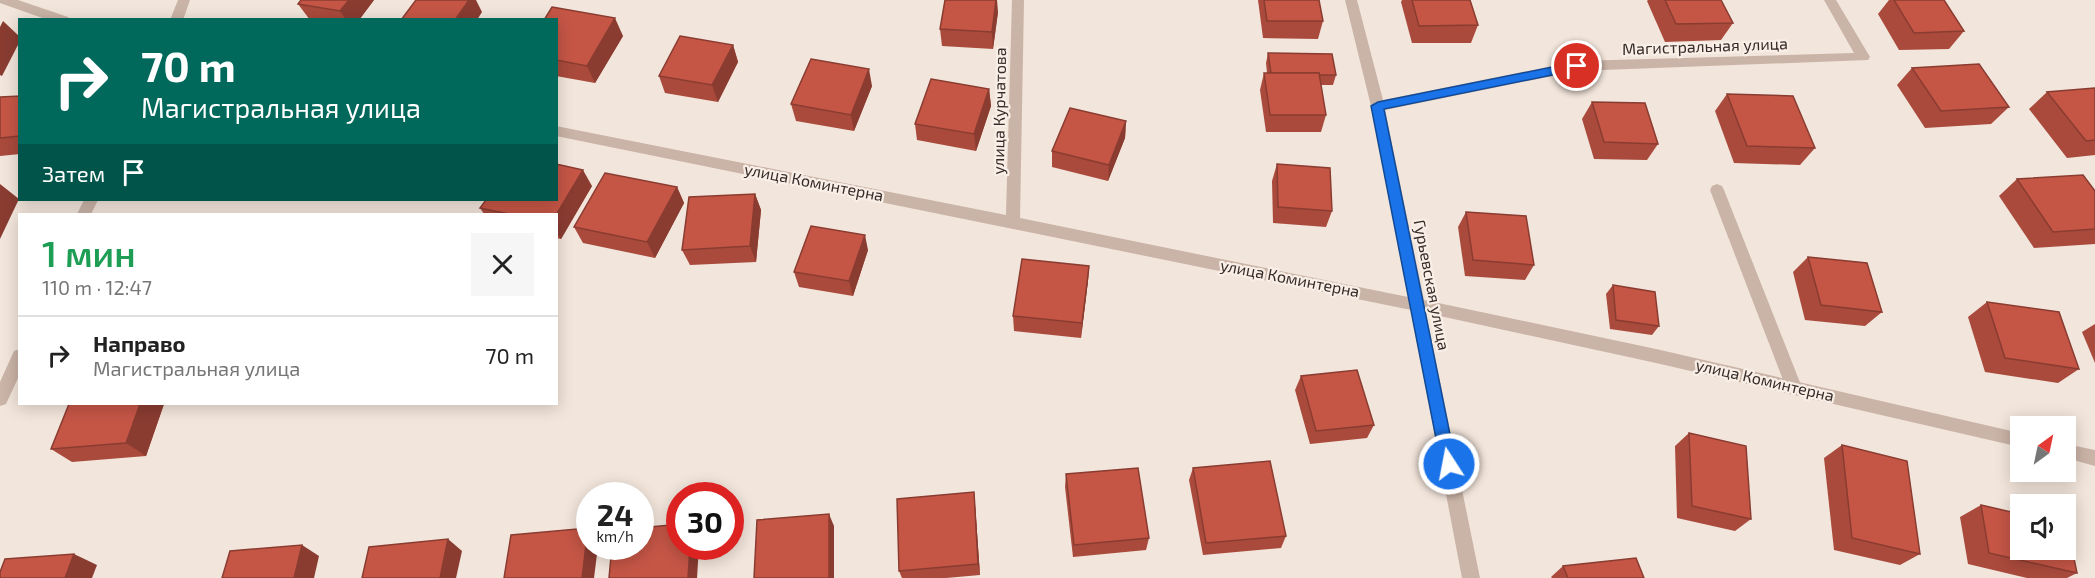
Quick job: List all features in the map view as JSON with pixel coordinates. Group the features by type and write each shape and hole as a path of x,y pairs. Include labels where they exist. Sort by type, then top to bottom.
{"street":[{"path":"4,0 58,18"},
{"path":"177,18 184,0"},
{"name":"улица Курчатова","path":"1012,222 1018,0"},
{"name":"Гурьевская улица","path":"1351,0 1378,106 1471,578"},
{"name":"Магистральная улица","path":"1378,106 1577,66 1863,57 1830,0"},
{"name":"улица Коминтерна","path":"558,131 1417,303 1793,385 2010,438"},
{"path":"1717,190 1793,385"},
{"path":"0,399 18,360"},
{"path":"2076,453 2095,458"}],"building":[{"path":"301,0 349,0 340,11 298,4"},
{"path":"416,0 469,0 456,18 402,18"},
{"path":"945,0 996,0 992,32 940,29"},
{"path":"1264,0 1319,0 1323,21 1267,21"},
{"path":"1412,0 1470,0 1478,25 1419,26"},
{"path":"1665,0 1721,0 1733,23 1676,24"},
{"path":"1894,0 1944,0 1964,31 1914,33"},
{"path":"552,7 615,18 587,66 558,60 558,18 545,18"},
{"path":"680,36 733,45 712,85 659,76"},
{"path":"1268,53 1332,54 1336,75 1271,73"},
{"path":"811,59 869,69 851,115 791,104"},
{"path":"1979,64 2009,107 1941,111 1912,68"},
{"path":"1264,73 1319,73 1326,115 1270,115"},
{"path":"931,79 989,89 974,134 915,124"},
{"path":"2095,88 2095,140 2086,141 2047,92"},
{"path":"1727,94 1793,96 1815,148 1747,146"},
{"path":"18,96 18,136 0,138 0,97"},
{"path":"1592,102 1645,103 1658,144 1604,142"},
{"path":"1070,108 1126,121 1109,165 1052,151"},
{"path":"558,164 583,170 557,213 504,213 480,208 485,201 558,201"},
{"path":"1277,164 1330,168 1332,211 1278,207"},
{"path":"605,173 677,187 647,242 574,227"},
{"path":"2083,175 2095,191 2095,229 2053,232 2017,179"},
{"path":"755,194 750,246 682,250 689,197"},
{"path":"1466,212 1526,216 1534,265 1473,260"},
{"path":"811,226 865,235 849,281 794,272"},
{"path":"1808,257 1867,263 1882,312 1821,305"},
{"path":"1022,259 1089,266 1082,323 1013,316"},
{"path":"1613,285 1655,292 1659,326 1616,320"},
{"path":"1987,302 2059,312 2079,369 2005,358"},
{"path":"1357,370 1374,425 1316,431 1301,376"},
{"path":"69,405 140,405 126,443 51,449"},
{"path":"1689,433 1746,446 1751,519 1692,506"},
{"path":"1842,445 1907,461 1920,554 1852,538"},
{"path":"1270,461 1286,536 1206,543 1193,468"},
{"path":"1138,468 1149,538 1074,545 1066,474"},
{"path":"974,492 978,564 899,571 897,499"},
{"path":"1981,505 2010,512 2010,558 1989,553"},
{"path":"829,514 829,578 754,578 757,520"},
{"path":"666,525 666,560 689,560 688,578 609,578 611,560 654,560 654,527"},
{"path":"576,529 576,560 584,560 582,578 504,578 511,535"},
{"path":"448,539 440,578 362,578 369,547"},
{"path":"302,545 294,578 222,578 230,551"},
{"path":"74,554 65,578 0,578 5,559"},
{"path":"1636,558 1644,578 1568,578 1563,566"},
{"path":"2020,560 2074,560 2077,573"}],"route":[{"path":"1449,464 1378,106 1577,66"}]}
